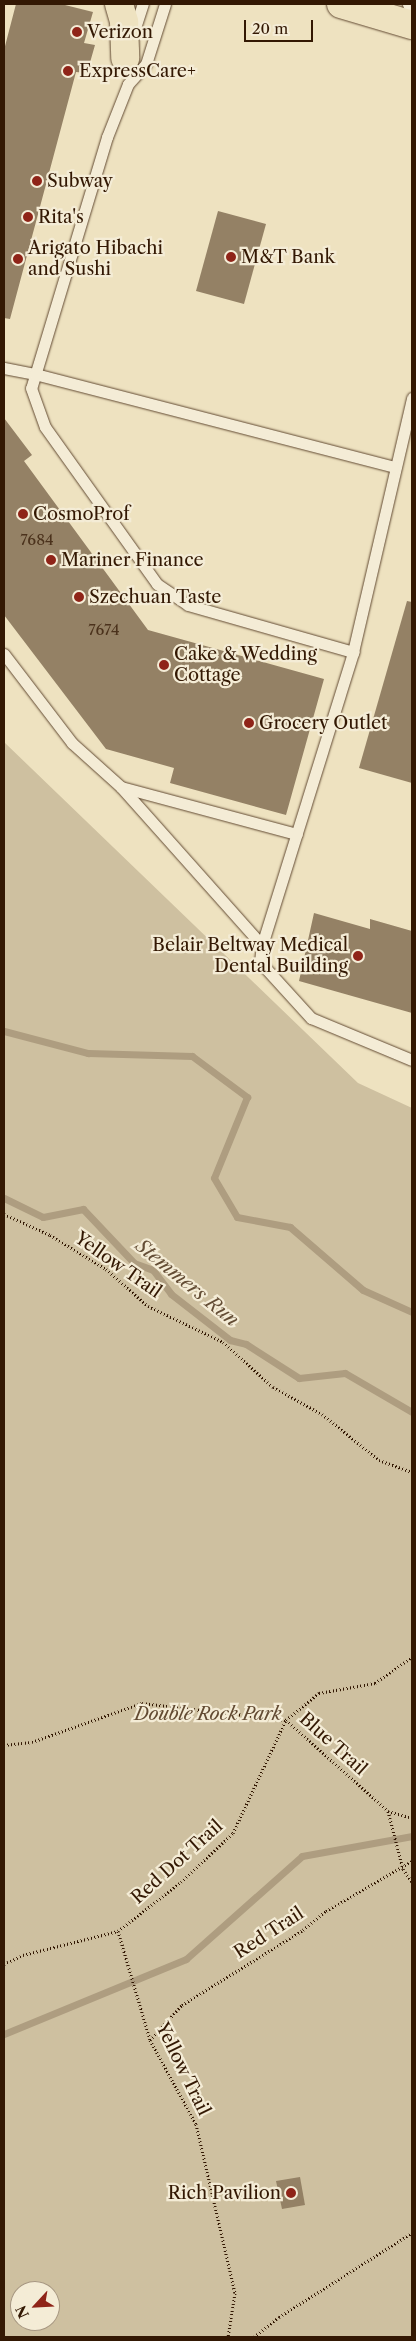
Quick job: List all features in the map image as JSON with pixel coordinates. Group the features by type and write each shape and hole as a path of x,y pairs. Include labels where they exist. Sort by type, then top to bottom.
{"main road":[{"path":"119,4 124,22 126,71"},
{"path":"341,4 412,25"}],"lane":[{"path":"143,4 108,137 30,388 44,427 157,584 188,605 354,652"},
{"path":"126,71 146,64 164,4"},
{"path":"408,4 412,13"},
{"path":"4,368 35,374 395,467"},
{"path":"412,398 354,652 262,945 260,962 311,1018 412,1060"},
{"path":"4,654 72,743 121,787 262,945"},
{"path":"121,787 298,834"}],"path":[{"name":"Yellow Trail","path":"4,1214 50,1234 98,1264 148,1306 223,1342 273,1388 322,1414 379,1460 412,1472"},
{"name":"Red Dot Trail","path":"118,1931 181,1882 233,1833 286,1720 319,1693 375,1683 412,1658"},
{"name":"Blue Trail","path":"4,1745 32,1742 142,1703 286,1720 388,1811"},
{"path":"388,1811 412,1818"},
{"path":"388,1811 403,1869 412,1882"},
{"name":"Red Trail","path":"150,2040 182,2005 360,1891 403,1869 412,1861"},
{"name":"Yellow Trail","path":"118,1931 150,2040 196,2124 235,2293 228,2337"},
{"path":"4,1964 23,1955 118,1931"},
{"path":"254,2337 279,2317 412,2233"}],"green space":[{"name":"Double Rock Park","path":"4,742 358,1083 412,1108 412,2337 4,2337"}],"building":[{"path":"16,4 61,4 93,12 84,43 95,45 87,73 76,72 10,319 4,318 4,50"},
{"name":"M&T Bank","path":"218,211 266,224 244,304 196,291"},
{"path":"4,418 32,455 24,461 148,630 324,679 286,815 170,783 174,768 106,749 4,615"},
{"path":"407,601 412,602 412,783 359,768"},
{"name":"Belair Beltway Medical Dental Building","path":"314,913 370,929 370,919 412,931 412,1013 299,981"},
{"name":"Rich Pavilion","path":"300,2177 305,2205 282,2209 276,2181"}],"waterway":[{"name":"Stemmers Run","path":"4,1031 88,1053 192,1056 247,1097 214,1178 237,1217 290,1227 363,1290 412,1312"},
{"name":"Stemmers Run","path":"4,1198 43,1217 83,1209 134,1263 153,1270 171,1294 230,1340 246,1344 299,1378 345,1373 412,1412"},
{"path":"4,2034 186,1959 302,1856 412,1836"}],"place":[{"name":"Verizon","path":"77,32"},
{"name":"ExpressCare+","path":"68,71"},
{"name":"Subway","path":"37,181"},
{"name":"Rita's","path":"28,217"},
{"name":"M&T Bank","path":"231,257"},
{"name":"Arigato Hibachi and Sushi","path":"18,259"},
{"name":"CosmoProf","path":"23,514"},
{"name":"Mariner Finance","path":"51,560"},
{"name":"Szechuan Taste","path":"79,597"},
{"name":"Cake & Wedding Cottage","path":"164,665"},
{"name":"Grocery Outlet","path":"249,723"},
{"name":"Belair Beltway Medical Dental Building","path":"358,956"},
{"name":"Rich Pavilion","path":"291,2193"}]}
